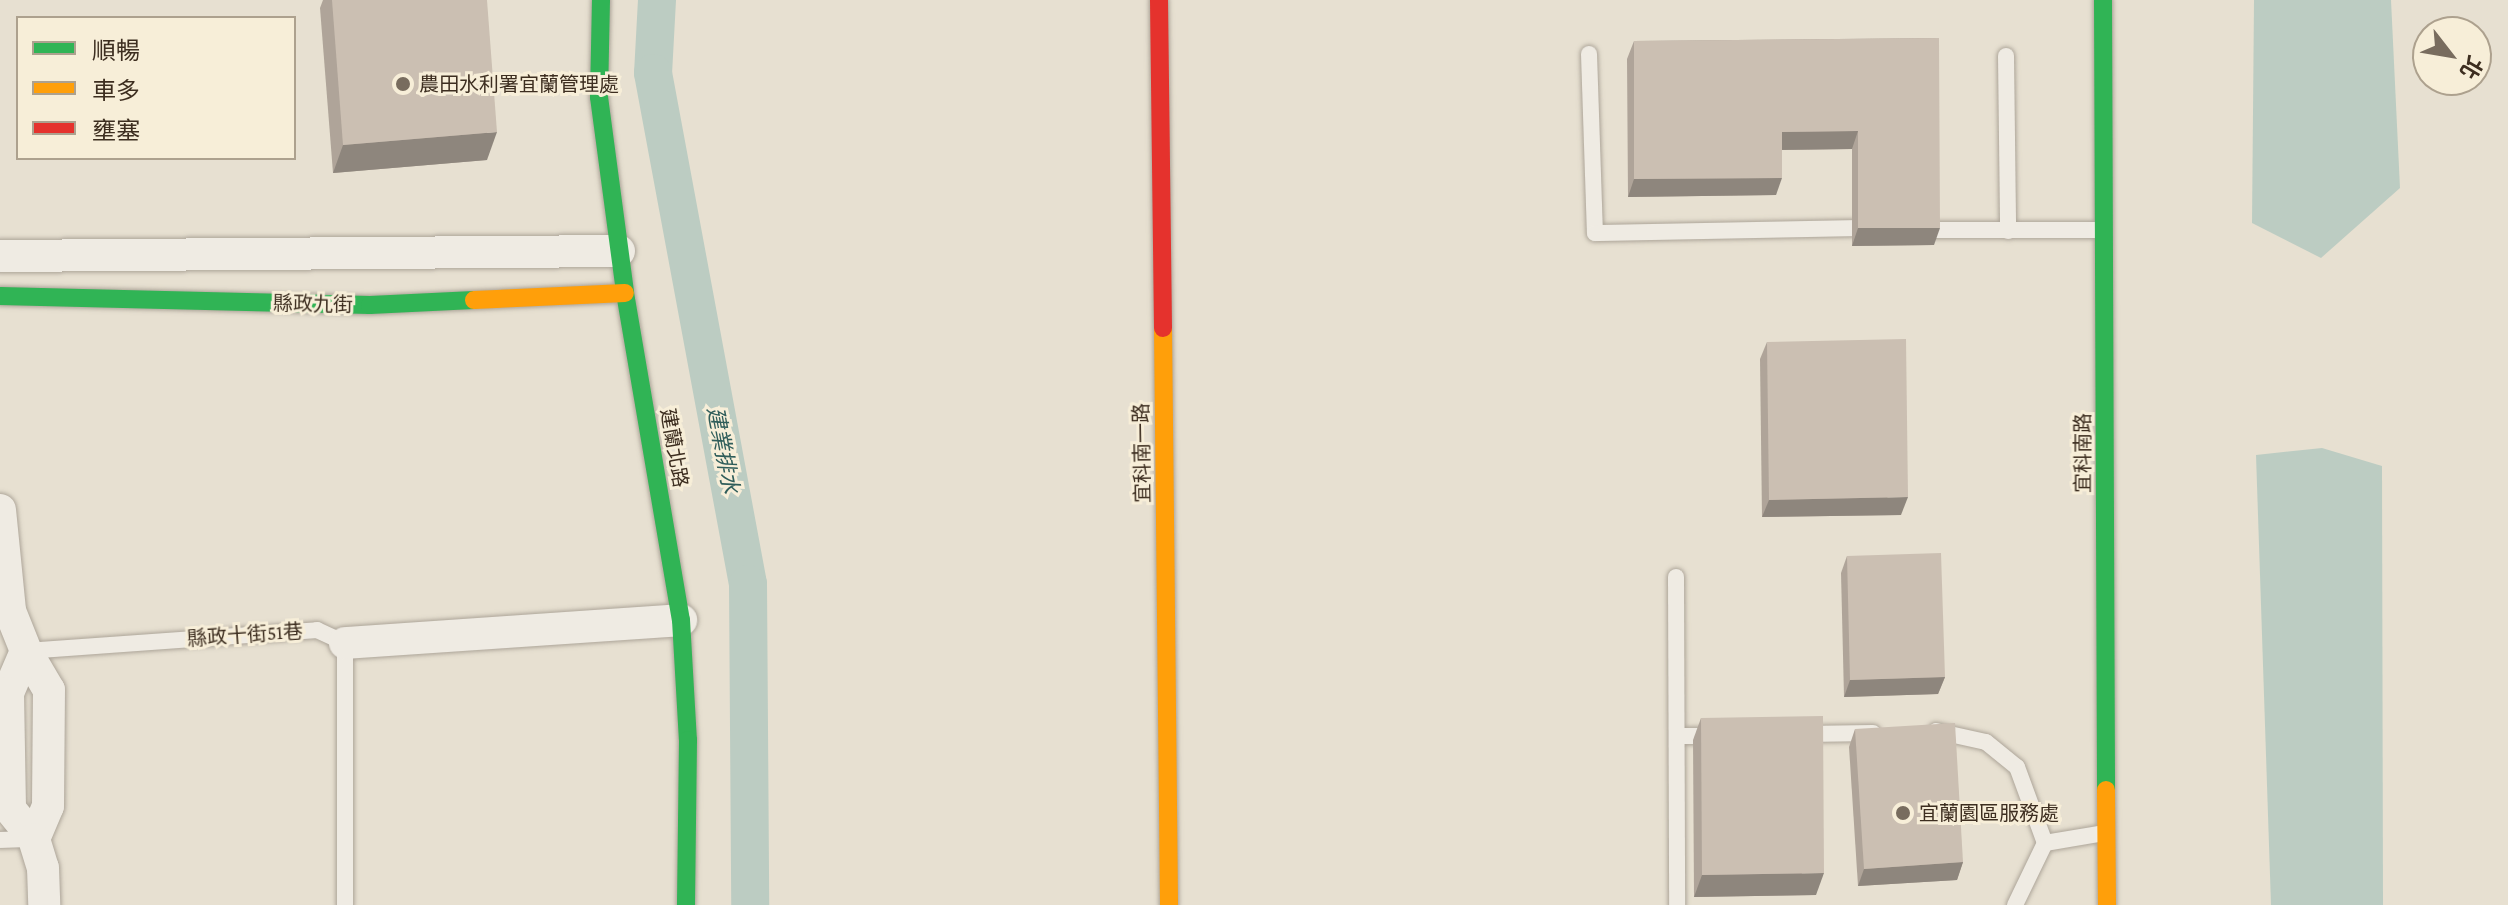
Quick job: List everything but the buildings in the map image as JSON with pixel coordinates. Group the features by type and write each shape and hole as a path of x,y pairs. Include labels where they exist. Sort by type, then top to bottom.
{"street":[{"name":"建蘭北路","path":"601,0 599,97 625,293 681,620 688,740 686,905"},
{"name":"宜科南一路","path":"1159,0 1169,905"},
{"name":"宜科南路","path":"2103,0 2107,905"},
{"path":"0,256 619,251"},
{"name":"縣政九街","path":"0,296 370,305 625,293"},
{"path":"0,510 10,611 26,651 8,693 10,809 34,839 43,868 44,905"},
{"path":"345,643 681,620"}],"lane":[{"path":"1589,54 1595,233 1852,228"},
{"path":"2006,56 2008,231"},
{"path":"1933,230 2104,230"},
{"path":"1676,577 1679,736 1677,905"},
{"name":"縣政十街51巷","path":"26,651 317,630 345,643"},
{"path":"345,643 345,905"},
{"path":"1917,732 1948,731 1986,742 2017,767 2045,843 2015,905"},
{"path":"1790,734 1885,732"},
{"path":"1679,736 1726,735"},
{"path":"2045,843 2107,832"},
{"path":"0,840 34,839"}],"shaded area":[{"path":"2254,0 2391,0 2400,188 2321,258 2252,223"},
{"path":"2322,448 2382,466 2383,905 2271,905 2256,455"}],"waterway":[{"name":"建業排水","path":"657,0 653,73 748,584 750,905"}],"traffic: fast":[{"path":"601,0 599,97 625,293 681,620 688,740 686,905"},
{"path":"2103,0 2106,790"},
{"path":"0,296 370,305 474,300"}],"traffic: slow":[{"path":"474,300 625,293"},
{"path":"1163,328 1169,905"},
{"path":"2106,790 2107,905"}],"traffic: jam":[{"path":"1159,0 1163,328"}],"place":[{"name":"農田水利署宜蘭管理處","path":"403,84"},
{"name":"宜蘭園區服務處","path":"1903,813"}]}
